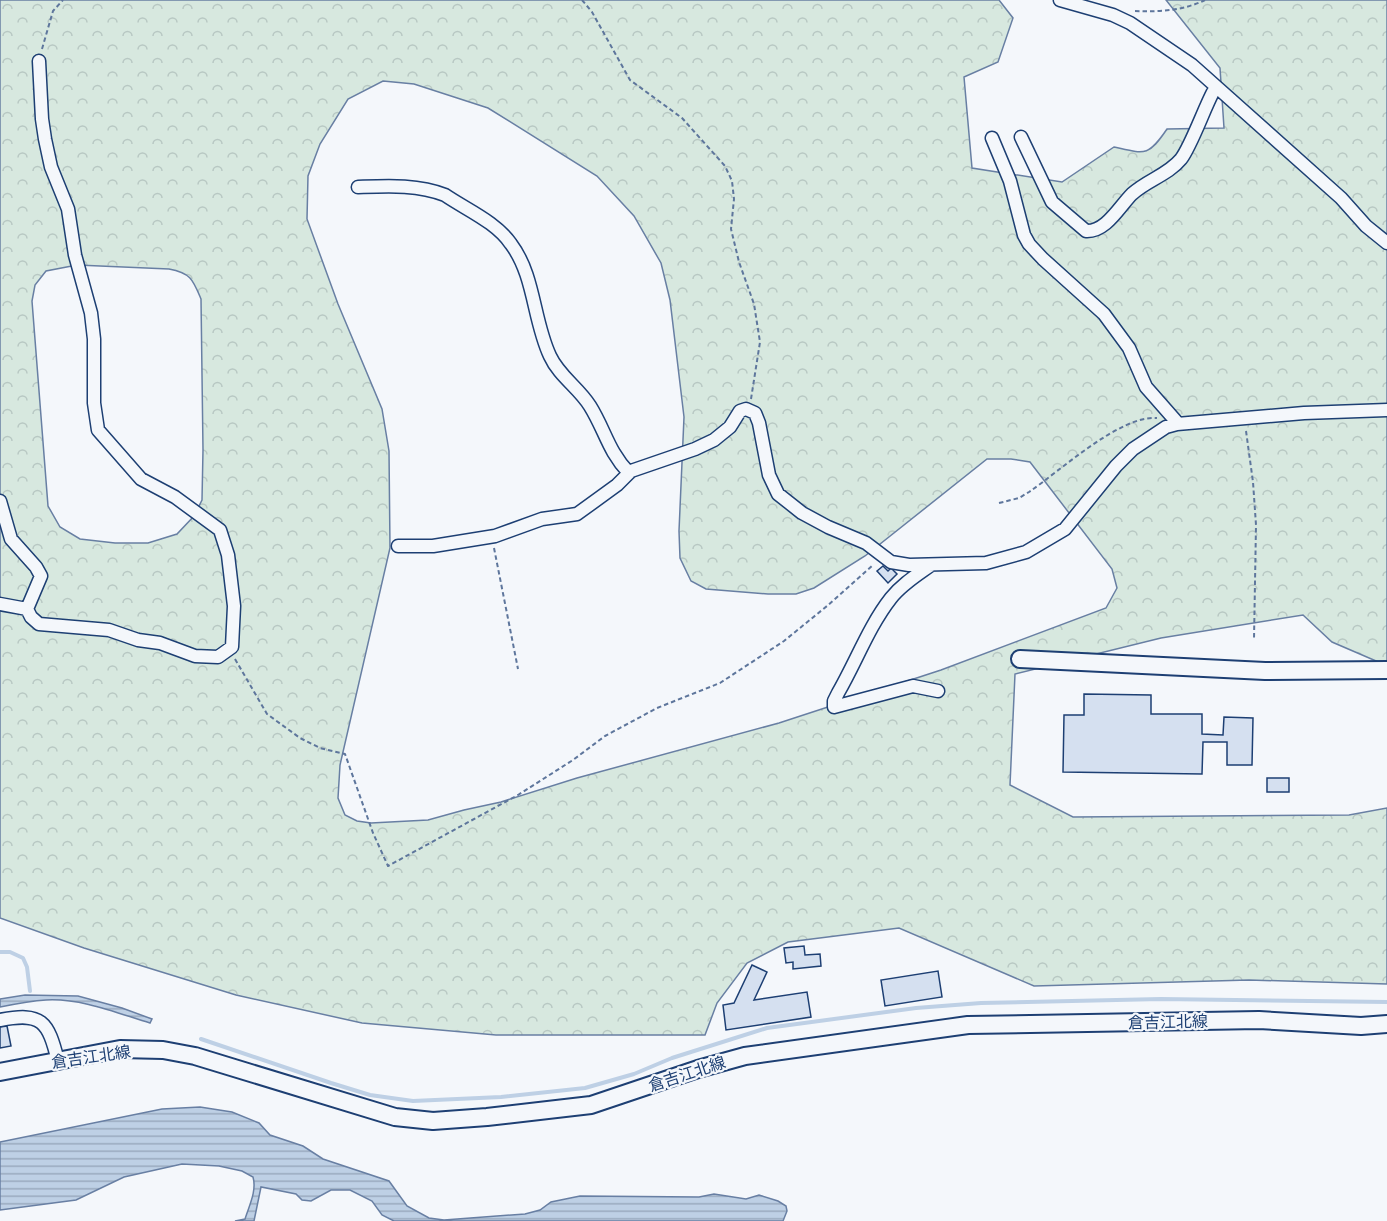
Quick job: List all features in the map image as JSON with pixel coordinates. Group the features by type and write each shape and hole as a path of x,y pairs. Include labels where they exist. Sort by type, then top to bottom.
{"main road":[{"path":"1020,658 1265,671 1387,670"},
{"name":"倉吉江北線","path":"0,1072 120,1049 163,1050 195,1056 395,1117 433,1121 591,1105 698,1069 746,1056 968,1024 1259,1020 1361,1026 1387,1024"}],"street":[{"path":"1060,0 1113,15 1131,23 1192,65 1271,134 1341,198 1366,226 1387,243"},
{"path":"0,501 11,539 41,576 27,609 31,617 39,624 109,630 138,640 160,642 195,656 218,657 232,647 234,606 228,555 220,530 175,497 141,479 98,430 94,403 94,339 91,313 75,255 68,209 51,167 45,139 39,61"},
{"path":"1021,137 1052,202 1086,231 1092,231 1103,226 1141,186 1170,169 1182,158 1216,88"},
{"path":"992,138 1010,181 1024,235 1029,244 1104,314 1129,348 1146,387 1176,422"},
{"path":"358,187 415,188 436,191 499,229 512,244 524,267 550,357 562,375 590,406 614,455 629,473"},
{"path":"398,546 433,546 491,537 542,519 577,514 593,504 629,473 714,440 730,427 740,411 746,409 755,413 769,475 778,494 789,504 828,527 866,543 891,562 909,565 986,563 1026,552 1065,529 1109,474 1133,449 1146,438 1176,422 1244,420 1304,413 1387,410"},
{"path":"932,565 909,580 892,597 838,693 834,707 913,686 938,691"},
{"path":"0,604 27,609"},
{"path":"0,1020 21,1016 37,1019 48,1028 58,1060"}],"path":[{"path":"39,61 53,11 63,0"},
{"path":"582,0 592,12 630,80 682,118 725,166 732,181 734,199 731,229 739,262 754,304 760,342 751,391 750,411"},
{"path":"1113,15 1123,11 1165,12 1183,9 1205,0"},
{"path":"999,503 1019,498 1029,492 1117,429 1146,417 1176,422"},
{"path":"1244,420 1253,482 1256,525 1254,639"},
{"path":"491,537 518,669"},
{"path":"230,649 267,714 300,738 320,748 345,754 372,833 388,866 518,795 573,760 605,736 657,708 720,683 784,641 873,565"}],"green space":[{"path":"0,0 999,0 1013,18 998,62 964,77 972,168 1062,182 1114,147 1139,152 1150,149 1167,129 1224,128 1220,68 1166,0 1387,0 1387,664 1332,642 1303,615 1161,638 1015,674 1010,785 1073,817 1349,815 1387,808 1387,984 1249,980 1034,986 899,928 788,942 747,963 717,1003 705,1035 496,1035 362,1023 236,995 84,948 0,918","holes":["383,81 414,84 488,108 597,176 634,216 661,263 670,300 684,417 680,558 691,581 706,589 768,594 796,594 814,588 865,556 987,459 1011,459 1030,462 1112,569 1117,588 1106,608 941,670 779,723 577,778 501,802 428,820 371,823 357,821 345,815 338,798 340,765 390,548 389,451 382,409 338,304 307,219 308,176 320,144 348,99","77,265 169,269 187,275 201,299 202,500 194,516 177,534 148,543 115,543 80,539 60,527 48,506 32,301 35,285 46,271"]}],"water":[{"path":"25,995 78,996 152,1019 150,1023 72,1001 46,1000 0,1007 0,999"},
{"path":"200,1107 232,1112 259,1123 270,1135 303,1146 323,1159 389,1181 407,1206 429,1218 444,1220 525,1214 540,1210 551,1202 580,1196 699,1197 714,1194 746,1199 759,1195 778,1201 786,1206 787,1211 783,1221 394,1221 382,1215 372,1201 350,1190 331,1190 311,1201 302,1200 296,1194 261,1187 254,1221 235,1221 245,1219 253,1193 253,1177 242,1171 219,1166 182,1164 124,1177 76,1200 0,1210 0,1142 162,1109"}],"building":[{"path":"883,566 888,571 891,568 897,574 888,583 877,571"},
{"path":"1084,694 1151,695 1151,714 1202,714 1202,734 1223,735 1224,717 1253,718 1252,765 1227,765 1227,742 1203,742 1202,774 1063,772 1064,715 1084,715"},
{"path":"1267,778 1289,778 1289,792 1267,792"},
{"path":"804,946 805,955 820,954 821,966 793,969 793,962 786,963 784,948"},
{"path":"752,965 767,972 754,1000 807,992 811,1017 726,1030 723,1005 734,1003"},
{"path":"938,971 942,997 885,1006 881,980"},
{"path":"7,1026 11,1046 0,1048 0,1027"}],"waterway":[{"path":"0,952 10,952 23,958 27,967 30,991"},
{"path":"201,1039 370,1095 413,1101 501,1097 585,1088 634,1074 672,1058 767,1028 916,1008 981,1003 1161,999 1387,1002"}]}
